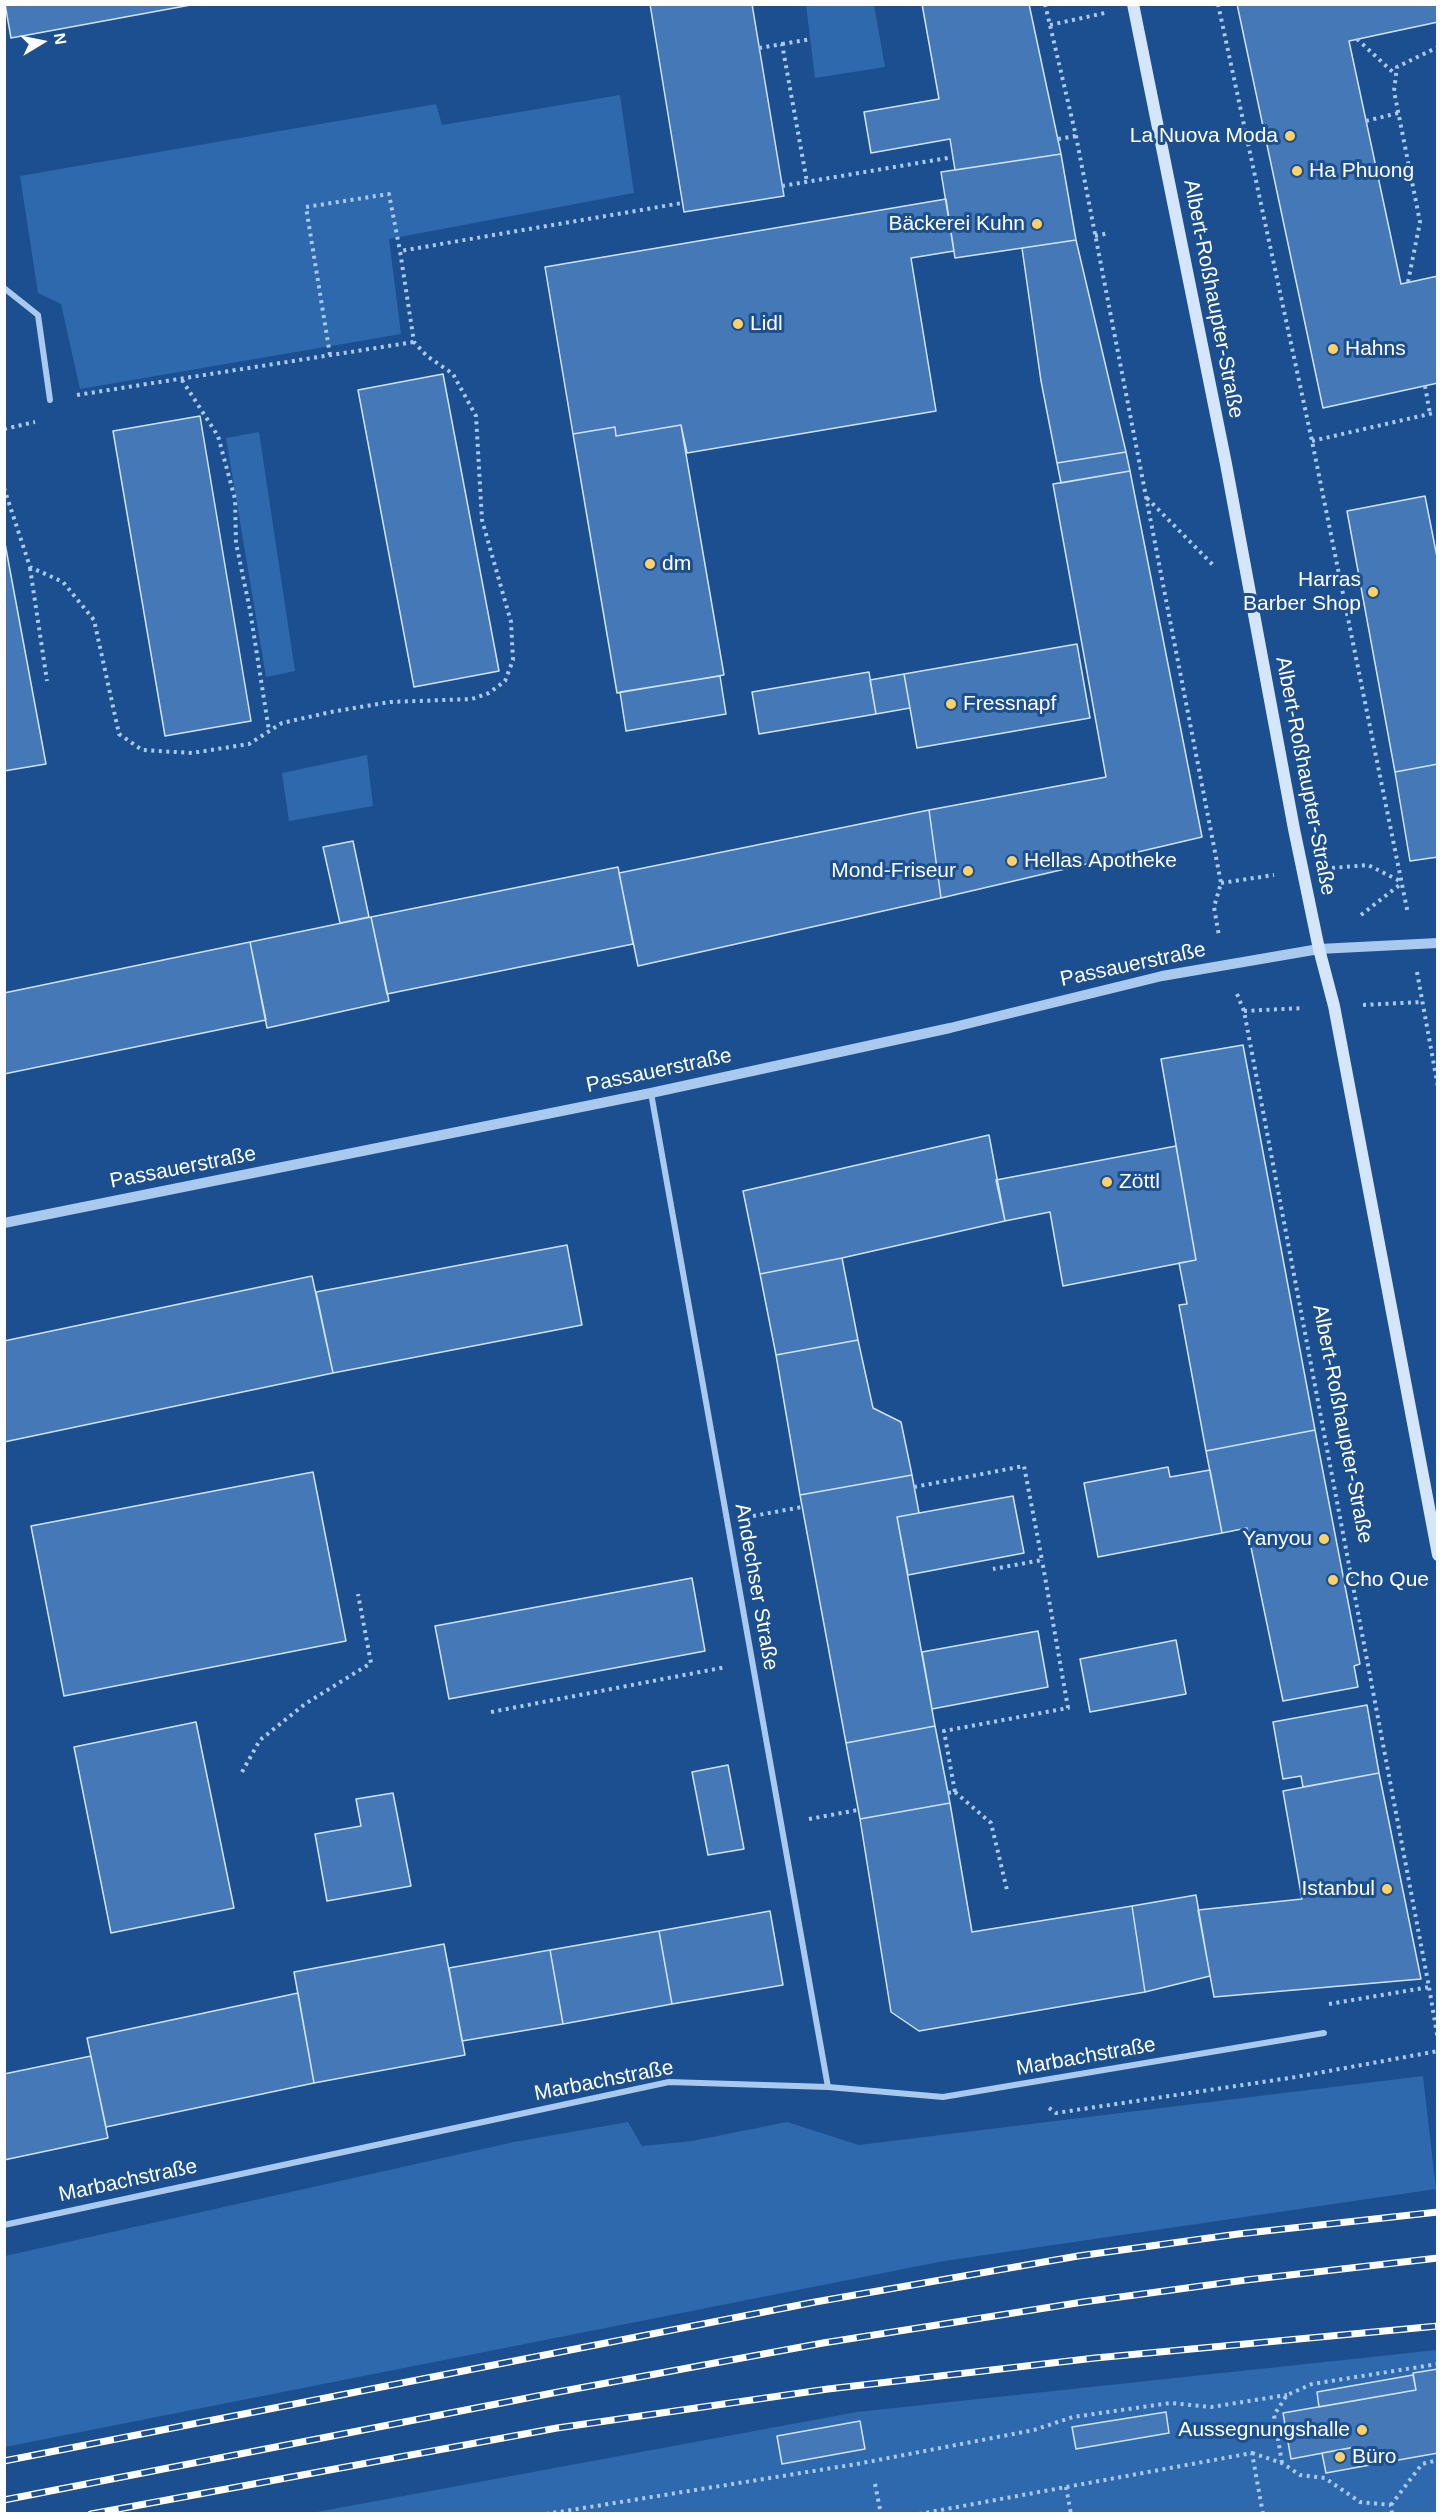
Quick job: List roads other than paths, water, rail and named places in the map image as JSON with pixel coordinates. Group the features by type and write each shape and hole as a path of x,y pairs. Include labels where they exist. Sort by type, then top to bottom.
{"main road":[{"name":"Albert-Roßhaupter-Straße","path":"1133,6 1224,453 1319,949 1334,1006 1437,1555"}],"street":[{"path":"4,288 38,315 50,400"},
{"name":"Passauerstraße","path":"4,1223 651,1093 950,1028 1162,976 1319,949 1437,943"},
{"name":"Andechser Straße","path":"651,1093 828,2087"},
{"name":"Marbachstraße","path":"4,2225 669,2082 828,2087 943,2097 1324,2033"}],"railway":[{"path":"4,2461 815,2302 1078,2256 1238,2234 1438,2212"},
{"path":"4,2500 823,2343 1083,2302 1438,2258"},
{"path":"91,2514 557,2428 828,2389 1095,2358 1438,2326"}],"place":[{"name":"La Nuova Moda","path":"1290,136"},
{"name":"Ha Phuong","path":"1297,171"},
{"name":"Bäckerei Kuhn","path":"1037,224"},
{"name":"Lidl","path":"738,324"},
{"name":"Hahns","path":"1333,349"},
{"name":"dm","path":"650,564"},
{"name":"Harras Barber Shop","path":"1373,592"},
{"name":"Fressnapf","path":"951,704"},
{"name":"Hellas Apotheke","path":"1012,861"},
{"name":"Mond-Friseur","path":"968,871"},
{"name":"Zöttl","path":"1107,1182"},
{"name":"Yanyou","path":"1324,1539"},
{"name":"Cho Que","path":"1333,1580"},
{"name":"Istanbul","path":"1387,1889"},
{"name":"Aussegnungshalle","path":"1362,2430"},
{"name":"Büro","path":"1340,2457"}]}
